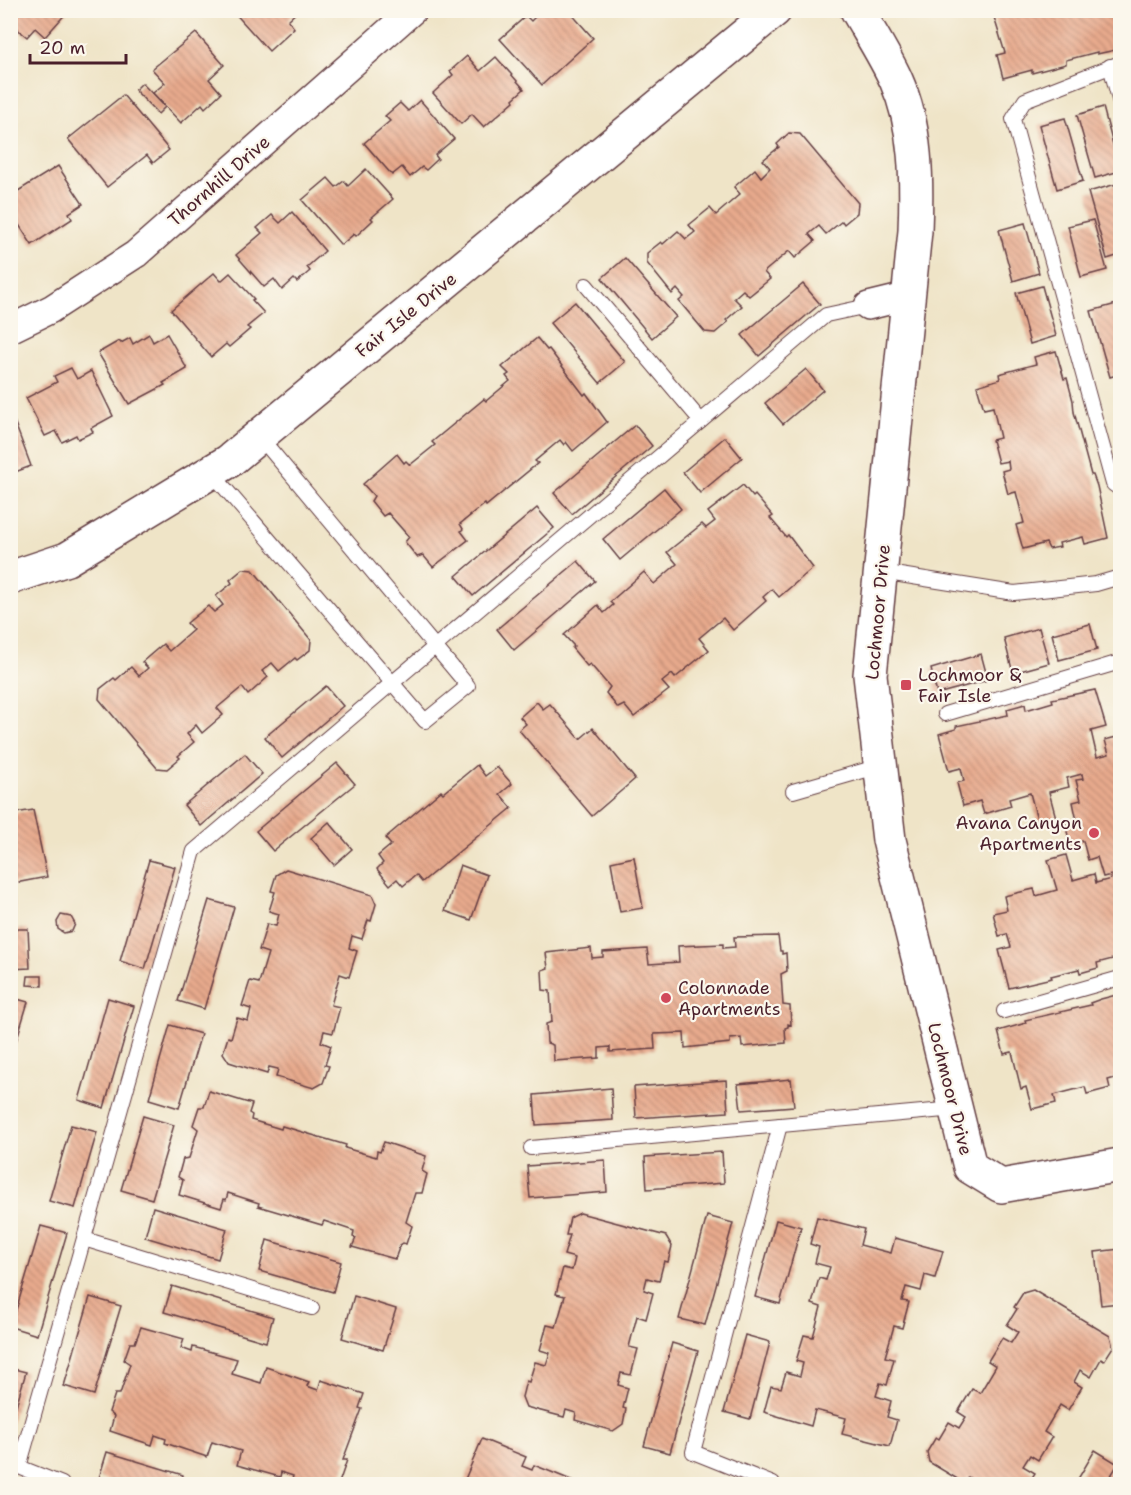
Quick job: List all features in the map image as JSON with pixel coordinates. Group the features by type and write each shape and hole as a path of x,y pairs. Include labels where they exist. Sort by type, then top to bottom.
{"street":[{"name":"Thornhill Drive","path":"10,329 51,309 136,254 413,10"},
{"name":"Fair Isle Drive","path":"10,578 67,559 229,461 775,10"},
{"name":"Lochmoor Drive","path":"857,10 896,81 909,124 917,177 909,296 870,675 889,840 970,1167 1001,1185 1120,1165"},
{"path":"868,306 909,296"}],"lane":[{"path":"1120,103 1115,64 1024,100 1013,119 1113,484 1120,489"},
{"path":"586,285 701,421"},
{"path":"62,1485 19,1467 194,851 826,315 868,306"},
{"path":"211,472 425,721 468,686 259,436"},
{"path":"881,572 1014,593 1096,584 1120,577"},
{"path":"945,714 1120,662"},
{"path":"793,792 880,765"},
{"path":"1004,1011 1120,978"},
{"path":"531,1148 956,1109"},
{"path":"773,1485 693,1452 780,1125"},
{"path":"84,1239 312,1308"}],"building":[{"path":"10,10 69,10 45,37 35,28 27,37 10,23"},
{"path":"232,10 299,10 288,20 294,28 269,51"},
{"path":"532,10 568,10 593,38 542,85 500,39 526,16 531,21 536,16"},
{"path":"998,10 1120,10 1120,49 1097,54 1097,52 1066,60 1066,64 1003,78 997,55 1005,53 994,17 999,16"},
{"path":"196,33 224,65 209,79 221,93 205,108 202,104 181,123 153,93 165,83 152,69"},
{"path":"467,56 480,71 496,57 524,89 513,99 514,101 484,127 472,114 461,124 433,93 453,75 450,71"},
{"path":"142,83 165,107 158,114 135,90"},
{"path":"123,95 169,150 153,163 147,155 107,187 68,139"},
{"path":"420,100 454,139 435,155 438,159 426,170 422,167 410,177 402,167 392,175 364,143 390,121 385,116 400,103 408,111"},
{"path":"1103,107 1120,171 1095,178 1077,115"},
{"path":"1065,118 1083,181 1057,189 1039,125"},
{"path":"789,133 800,134 858,203 857,213 844,224 842,221 826,234 819,226 809,234 815,241 795,258 789,251 764,272 770,279 749,296 743,290 734,298 742,306 726,320 728,322 715,333 705,332 679,301 684,297 677,289 672,294 647,263 647,253 661,242 663,244 678,231 686,239 695,232 689,225 710,208 716,215 740,194 734,187 755,169 761,177 770,168 763,160 779,147 777,144"},
{"path":"58,166 83,204 69,213 72,219 32,245 10,211 10,196"},
{"path":"366,169 393,199 371,218 373,220 356,236 354,234 341,245 302,200 328,178 336,187 344,181 348,186"},
{"path":"1120,183 1120,255 1107,259 1088,192"},
{"path":"292,212 325,251 307,267 310,271 297,282 294,279 282,290 274,279 264,287 236,255 262,233 257,228 272,215 280,223"},
{"path":"1093,220 1107,270 1081,277 1068,226"},
{"path":"1025,223 1039,273 1013,281 999,230"},
{"path":"625,258 676,317 652,338 602,278"},
{"path":"214,273 221,281 230,273 264,313 247,327 250,329 229,347 226,344 211,357 171,310"},
{"path":"803,284 820,304 759,356 742,335"},
{"path":"1042,286 1056,336 1030,344 1016,293"},
{"path":"575,302 625,362 600,383 550,323"},
{"path":"1120,303 1120,374 1110,377 1091,311"},
{"path":"149,334 153,342 167,334 187,369 163,383 165,385 129,404 98,353 119,341 121,343 130,338 133,344"},
{"path":"537,338 547,350 549,349 584,395 586,393 607,422 573,451 566,442 564,445 560,440 535,461 538,463 486,506 485,504 460,524 463,529 461,531 468,540 433,567 423,555 417,557 405,542 409,537 388,513 383,516 371,501 374,496 363,484 397,454 404,463 406,461 410,465 435,445 432,442 484,399 486,401 510,381 506,376 509,374 502,367"},
{"path":"1056,351 1064,379 1067,378 1091,475 1097,486 1108,538 1085,544 1083,537 1059,543 1060,547 1049,549 1046,543 1023,549 1016,525 1024,523 1016,492 1008,494 1002,471 1009,469 1008,461 998,463 992,440 1000,438 993,407 984,409 977,386 1000,379 999,374 1036,364 1034,357"},
{"path":"71,368 77,379 91,371 113,416 91,428 93,432 78,439 76,435 62,442 56,431 45,436 26,398 57,382 54,376"},
{"path":"806,369 823,390 783,424 765,403"},
{"path":"10,410 31,466 10,474"},
{"path":"635,425 652,446 572,514 554,493"},
{"path":"725,437 742,458 700,493 683,472"},
{"path":"743,485 773,516 770,518 786,537 788,535 813,568 779,597 772,589 763,597 766,601 733,630 723,618 699,638 709,650 675,678 672,674 662,682 669,690 634,717 624,705 618,708 606,693 610,687 590,664 587,666 564,635 598,605 604,613 613,605 610,602 644,572 654,584 677,564 667,552 702,524 706,528 715,521 708,512"},
{"path":"664,488 681,509 620,560 603,539"},
{"path":"537,508 554,528 473,596 456,576"},
{"path":"578,561 595,581 514,650 497,629"},
{"path":"243,569 253,570 311,640 310,650 279,671 272,663 262,671 268,677 248,695 242,687 217,708 223,715 202,733 196,725 187,734 194,742 178,756 180,758 167,769 157,768 99,699 100,689 114,678 116,680 131,667 139,676 148,668 142,662 163,644 169,651 193,630 187,623 208,606 214,612 223,605 216,596 232,583 230,580"},
{"path":"1090,624 1097,650 1059,660 1052,634"},
{"path":"1039,628 1049,663 1013,673 1004,638"},
{"path":"981,654 988,680 937,694 931,669"},
{"path":"326,686 343,706 282,758 265,737"},
{"name":"Avana Canyon Apartments","path":"1095,690 1106,727 1091,731 1097,757 1109,754 1105,740 1120,736 1120,957 1097,963 1098,968 1080,973 1079,969 1009,988 999,950 1011,947 1007,934 999,936 993,913 1007,910 1004,896 1034,889 1036,896 1057,890 1048,860 1066,855 1073,880 1094,874 1096,883 1111,879 1111,875 1103,877 1097,857 1088,860 1083,841 1071,845 1065,825 1077,821 1073,802 1081,800 1076,780 1083,779 1082,774 1067,778 1069,787 1049,792 1056,818 1038,823 1030,793 1009,799 1011,806 984,814 980,801 963,806 957,783 964,781 961,768 949,771 939,734 956,729 956,726 1008,715 1007,709 1025,704 1026,710 1053,702 1052,699"},
{"path":"537,702 543,709 550,704 580,739 593,728 635,779 592,816 519,730 526,724 520,717"},
{"path":"245,754 262,774 201,826 184,805"},
{"path":"337,763 355,784 273,851 256,831"},
{"path":"477,765 485,776 497,767 512,784 500,794 512,808 422,882 416,875 403,886 397,879 390,885 377,869 383,863 378,856 391,845 385,838 441,791 443,793"},
{"path":"33,810 47,877 10,884 10,814"},
{"path":"329,822 352,849 334,865 311,838"},
{"path":"634,857 643,908 620,912 611,862"},
{"path":"149,860 175,867 145,969 120,961"},
{"path":"460,865 487,875 471,920 445,911"},
{"path":"286,869 372,895 376,904 362,939 352,936 349,948 357,951 349,977 340,974 331,1005 340,1007 333,1033 324,1031 321,1042 331,1046 325,1065 329,1066 323,1083 314,1088 276,1077 278,1069 269,1067 267,1074 229,1062 223,1053 228,1037 231,1038 237,1018 248,1021 251,1009 242,1006 250,981 259,983 268,953 259,950 267,924 276,926 279,914 269,911 275,892 271,891 276,875"},
{"path":"10,899 14,899 15,929 28,929 30,968 10,969"},
{"path":"209,900 234,907 204,1009 178,1001"},
{"path":"61,915 71,917 75,924 72,931 64,933 58,929 57,922"},
{"name":"Colonnade Apartments","path":"778,936 780,951 782,954 786,953 787,971 781,974 783,1005 790,1006 791,1025 788,1024 785,1028 786,1043 742,1047 741,1038 730,1039 730,1043 685,1048 684,1033 654,1034 655,1049 610,1052 610,1047 599,1048 599,1058 554,1061 553,1045 547,1043 546,1024 552,1022 550,991 543,990 542,970 548,968 546,953 591,948 592,958 603,957 603,952 647,949 649,964 679,962 678,946 723,944 723,948 735,947 734,937"},
{"path":"28,976 42,976 42,986 27,985"},
{"path":"1120,994 1120,1085 1118,1086 1115,1078 1108,1080 1110,1088 1087,1094 1085,1087 1054,1095 1056,1103 1032,1109 1026,1087 1021,1089 1012,1052 1004,1054 998,1031 1026,1023 1025,1020 1091,1005 1090,1003"},
{"path":"10,997 28,1002 11,1058 10,1057"},
{"path":"108,998 134,1006 104,1108 79,1100"},
{"path":"170,1025 201,1034 179,1108 149,1099"},
{"path":"791,1079 794,1106 741,1110 738,1084"},
{"path":"726,1080 728,1112 636,1118 634,1087"},
{"path":"611,1088 613,1120 536,1125 534,1095"},
{"path":"209,1091 252,1104 249,1113 252,1115 251,1120 281,1129 282,1126 346,1145 345,1148 376,1157 377,1151 380,1152 384,1142 426,1156 422,1171 427,1174 422,1193 415,1193 406,1222 412,1226 406,1244 400,1245 395,1259 352,1247 356,1238 353,1237 354,1231 324,1221 322,1225 258,1206 259,1203 228,1193 221,1208 179,1195 183,1180 178,1177 183,1159 189,1158 198,1129 193,1125 199,1107 204,1107"},
{"path":"143,1116 174,1125 152,1199 121,1190"},
{"path":"71,1125 97,1132 75,1208 49,1201"},
{"path":"722,1152 724,1183 647,1189 645,1157"},
{"path":"605,1160 607,1192 530,1198 527,1166"},
{"path":"153,1207 227,1229 218,1259 145,1237"},
{"path":"580,1213 666,1236 672,1246 668,1262 664,1261 659,1281 647,1278 644,1290 653,1293 646,1319 637,1316 629,1347 638,1349 631,1375 621,1373 618,1385 628,1388 623,1408 626,1409 623,1424 613,1431 575,1420 576,1413 566,1410 564,1417 526,1407 522,1397 526,1381 529,1382 535,1362 546,1365 550,1353 540,1350 547,1325 556,1327 565,1296 556,1294 563,1268 572,1270 575,1258 564,1255 570,1235 566,1235 570,1218"},
{"path":"707,1216 733,1223 705,1325 679,1319"},
{"path":"817,1217 864,1229 860,1245 891,1253 895,1238 943,1251 935,1278 925,1275 921,1291 906,1287 902,1301 909,1302 902,1328 894,1326 885,1357 894,1359 887,1385 880,1383 876,1396 891,1401 887,1417 897,1420 890,1446 842,1434 846,1418 815,1410 811,1426 764,1412 771,1386 781,1388 786,1372 800,1376 803,1363 796,1361 804,1335 813,1337 821,1307 812,1304 819,1278 826,1280 830,1267 815,1263 819,1247 810,1244"},
{"path":"776,1220 801,1227 780,1304 755,1297"},
{"path":"41,1226 67,1233 37,1335 11,1327"},
{"path":"267,1240 341,1262 333,1292 259,1271"},
{"path":"1120,1249 1120,1303 1101,1305 1095,1252"},
{"path":"172,1286 273,1317 266,1342 164,1312"},
{"path":"1033,1290 1110,1336 1113,1347 1104,1361 1101,1359 1091,1377 1080,1370 1074,1382 1082,1387 1068,1410 1060,1405 1044,1432 1052,1437 1038,1460 1030,1455 1023,1466 1035,1473 1028,1484 976,1484 968,1477 964,1483 929,1462 927,1452 936,1437 939,1439 949,1422 959,1428 966,1417 958,1412 972,1389 980,1393 996,1366 988,1361 1002,1338 1011,1343 1018,1332 1007,1325 1017,1309 1014,1307 1023,1293"},
{"path":"354,1296 396,1309 383,1350 342,1338"},
{"path":"90,1297 121,1306 94,1395 64,1386"},
{"path":"141,1327 184,1339 181,1348 192,1352 193,1347 237,1359 232,1374 261,1383 266,1367 309,1382 307,1386 318,1390 321,1380 364,1394 359,1408 362,1409 343,1460 347,1460 339,1483 291,1484 293,1476 281,1472 280,1477 237,1465 241,1451 212,1442 207,1457 165,1443 166,1439 155,1435 152,1445 110,1431 114,1416 109,1412 115,1394 120,1394 130,1364 124,1360 130,1343 135,1343"},
{"path":"745,1335 770,1342 750,1419 724,1412"},
{"path":"672,1343 698,1351 670,1453 644,1446"},
{"path":"10,1368 26,1372 11,1423 10,1423"},
{"path":"482,1439 526,1457 522,1466 532,1470 534,1465 576,1482 575,1484 463,1484"},
{"path":"1095,1450 1118,1464 1106,1484 1075,1484"},
{"path":"107,1452 183,1475 181,1484 120,1484 99,1478"}],"place":[{"name":"Lochmoor & Fair Isle","path":"906,685"},
{"name":"Avana Canyon Apartments","path":"1094,833"},
{"name":"Colonnade Apartments","path":"666,998"}]}
